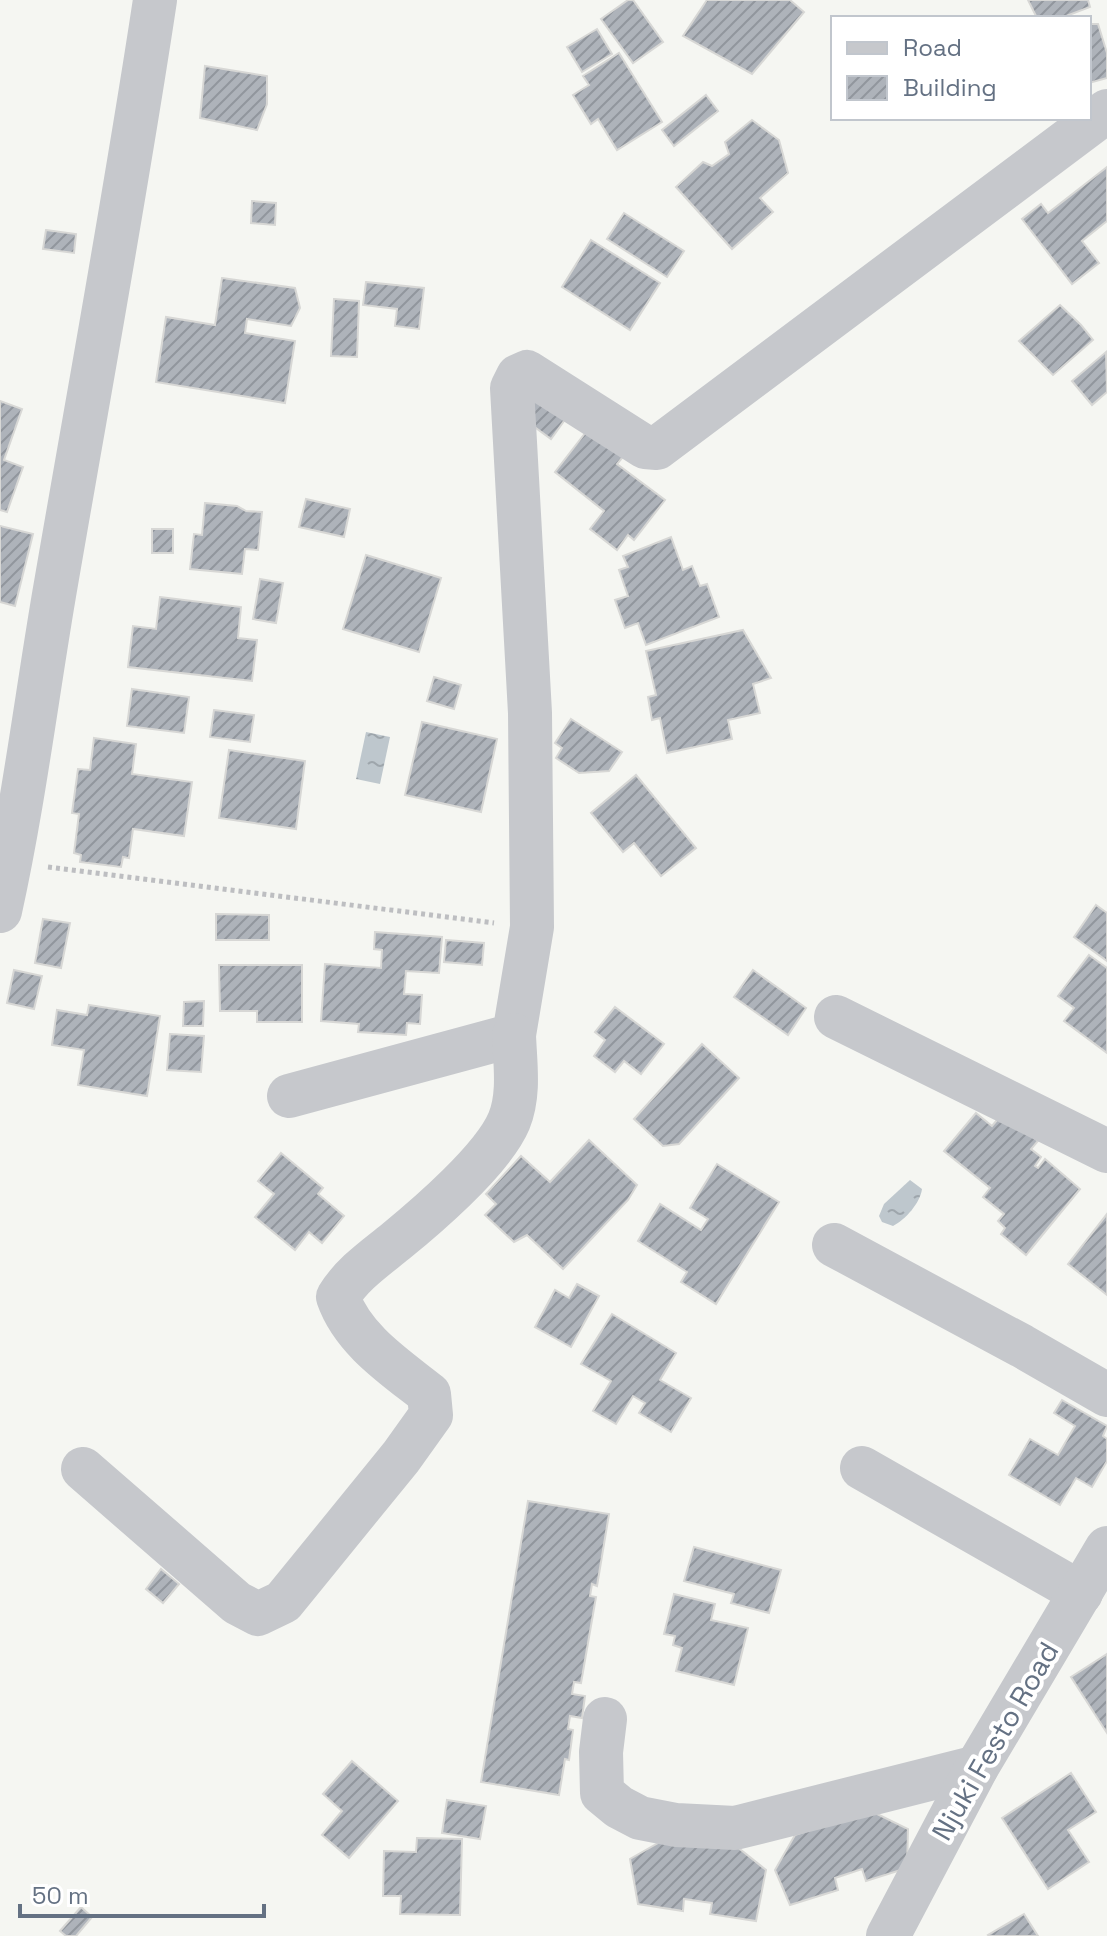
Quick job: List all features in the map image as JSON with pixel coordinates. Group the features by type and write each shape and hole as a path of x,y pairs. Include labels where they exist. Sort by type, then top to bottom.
{"street":[{"path":"0,911 126,188 155,0"},
{"path":"83,1469 237,1603 258,1614 283,1602 401,1457 431,1415 429,1394 378,1353 344,1315 338,1297 347,1281 432,1212 488,1152 509,1122 516,1092 514,1035 532,927 530,713 512,388 518,376 527,372 645,447 657,448 1107,111"},
{"path":"836,1017 1107,1151"},
{"path":"289,1096 514,1035"},
{"path":"834,1245 1107,1395"},
{"path":"862,1468 1081,1593"},
{"name":"Njuki Festo Road","path":"888,1936 977,1767 1107,1548"},
{"path":"605,1719 601,1752 602,1793 640,1818 676,1825 735,1828 977,1767"}],"path":[{"path":"11,861 532,927"}],"water":[{"path":"366,732 390,737 380,784 356,779"},
{"path":"910,1180 922,1189 915,1205 893,1226 882,1222 879,1216 884,1204"}],"building":[{"path":"628,0 633,0 663,42 633,63 601,19"},
{"path":"707,0 790,0 804,12 752,74 683,36"},
{"path":"1028,0 1088,0 1090,7 1066,16 1036,16"},
{"path":"1091,24 1098,24 1107,53 1107,78 1091,82"},
{"path":"597,29 612,54 582,72 567,47"},
{"path":"619,53 662,122 617,150 598,119 591,124 573,95 589,85 583,76"},
{"path":"205,66 267,76 267,104 257,130 200,118"},
{"path":"706,95 718,111 674,146 662,130"},
{"path":"752,120 779,140 788,173 760,198 773,212 732,249 676,187 703,162 712,166 729,154 725,142"},
{"path":"1107,167 1107,221 1082,241 1099,263 1072,284 1022,219 1041,204 1048,213"},
{"path":"252,201 276,203 275,225 251,223"},
{"path":"624,213 684,251 667,277 607,239"},
{"path":"46,230 76,234 74,253 43,249"},
{"path":"591,240 660,283 630,330 562,287"},
{"path":"222,278 295,288 300,308 291,326 247,319 245,333 295,341 285,403 156,382 166,317 215,325"},
{"path":"366,282 424,288 419,329 395,326 397,309 363,305"},
{"path":"334,299 359,301 357,357 331,356"},
{"path":"1060,305 1093,340 1053,375 1019,341"},
{"path":"1106,352 1107,392 1092,405 1072,381"},
{"path":"539,392 569,414 551,439 521,417"},
{"path":"0,401 22,409 4,460 23,467 7,512 0,510"},
{"path":"586,432 626,453 617,464 665,500 634,540 628,535 617,550 590,529 604,511 555,472"},
{"path":"306,499 350,509 344,537 299,527"},
{"path":"205,503 262,512 258,550 245,549 242,574 190,569 194,534 202,535"},
{"path":"0,526 33,534 15,606 0,602"},
{"path":"152,529 173,529 173,553 152,553"},
{"path":"671,537 683,570 692,566 700,586 707,584 719,617 646,645 638,623 625,628 615,600 628,596 619,570 628,567 623,556"},
{"path":"366,555 441,578 419,652 343,629"},
{"path":"260,579 283,583 276,623 253,619"},
{"path":"160,597 241,607 238,638 257,640 252,681 128,667 133,626 156,629"},
{"path":"743,630 771,678 753,684 760,713 728,720 732,739 667,753 660,718 652,720 648,697 656,695 646,651"},
{"path":"434,677 461,685 454,709 427,701"},
{"path":"132,689 189,697 184,733 127,726"},
{"path":"214,710 254,715 250,742 210,737"},
{"path":"571,719 622,752 609,771 579,773 556,758 562,748 555,743"},
{"path":"422,722 497,739 481,812 405,795"},
{"path":"94,738 136,744 132,774 192,782 184,836 133,829 129,858 123,857 121,867 80,862 81,855 74,853 79,814 72,813 78,769 90,770"},
{"path":"229,750 305,761 296,829 219,818"},
{"path":"636,775 696,848 661,876 634,843 623,852 591,813"},
{"path":"1096,905 1107,913 1107,961 1074,937"},
{"path":"216,914 269,915 269,940 216,940"},
{"path":"43,919 70,923 61,968 35,963"},
{"path":"375,932 442,937 439,973 406,971 404,994 422,995 420,1024 407,1023 406,1035 358,1032 359,1024 321,1021 325,964 381,968 382,950 374,949"},
{"path":"446,940 484,943 482,965 444,962"},
{"path":"1089,955 1107,968 1107,1053 1064,1021 1074,1008 1058,996"},
{"path":"219,965 302,965 302,1022 257,1022 257,1011 220,1011"},
{"path":"14,970 42,976 34,1009 7,1003"},
{"path":"753,970 806,1008 788,1035 734,997"},
{"path":"204,1001 203,1026 183,1026 184,1002"},
{"path":"89,1005 160,1016 147,1096 78,1085 84,1050 52,1045 57,1010 87,1015"},
{"path":"615,1007 664,1044 641,1074 624,1061 615,1072 594,1056 605,1040 595,1032"},
{"path":"170,1034 204,1036 201,1072 167,1070"},
{"path":"702,1044 739,1078 679,1144 663,1146 634,1119"},
{"path":"976,1113 992,1126 1003,1113 1038,1141 1031,1149 1041,1157 1035,1166 1038,1168 1045,1159 1080,1189 1026,1255 1001,1234 1005,1228 998,1221 1004,1214 983,1197 990,1188 944,1151"},
{"path":"589,1140 637,1185 628,1200 563,1269 527,1235 514,1242 485,1215 496,1204 486,1194 521,1156 550,1182"},
{"path":"281,1153 323,1188 318,1194 344,1216 322,1243 309,1232 295,1250 255,1217 274,1194 258,1181"},
{"path":"717,1164 779,1202 716,1304 681,1282 687,1272 638,1241 660,1204 701,1230 708,1219 690,1208"},
{"path":"1107,1214 1107,1295 1068,1264"},
{"path":"577,1284 599,1296 571,1347 535,1327 555,1290 569,1298"},
{"path":"612,1314 676,1353 660,1380 691,1398 671,1432 639,1413 645,1403 633,1396 616,1424 593,1411 611,1381 581,1364"},
{"path":"1062,1400 1107,1426 1103,1436 1107,1439 1107,1461 1092,1487 1076,1478 1060,1505 1009,1475 1030,1439 1058,1455 1075,1426 1054,1413"},
{"path":"528,1501 609,1514 597,1586 592,1584 590,1596 596,1597 581,1683 574,1682 572,1694 585,1696 582,1718 570,1716 568,1729 573,1730 569,1760 565,1759 559,1795 481,1782"},
{"path":"694,1547 781,1570 769,1613 731,1603 734,1594 684,1581"},
{"path":"161,1569 179,1584 163,1603 146,1589"},
{"path":"674,1594 715,1604 711,1620 748,1628 734,1685 676,1671 682,1648 673,1645 675,1636 664,1634"},
{"path":"1107,1654 1107,1733 1071,1677"},
{"path":"352,1761 398,1801 349,1858 322,1835 342,1811 323,1794"},
{"path":"1071,1773 1096,1812 1068,1830 1089,1862 1048,1889 1002,1818"},
{"path":"447,1800 486,1806 480,1839 442,1833"},
{"path":"869,1810 908,1829 907,1868 866,1881 862,1869 835,1878 838,1890 790,1905 775,1870 795,1835"},
{"path":"417,1838 462,1839 460,1915 400,1914 401,1896 383,1896 384,1851 416,1852"},
{"path":"667,1838 736,1846 766,1870 756,1921 710,1914 712,1903 684,1899 683,1911 638,1904 630,1859"},
{"path":"81,1907 92,1917 76,1936 66,1936 60,1931"},
{"path":"1024,1914 1038,1936 988,1935"}]}
